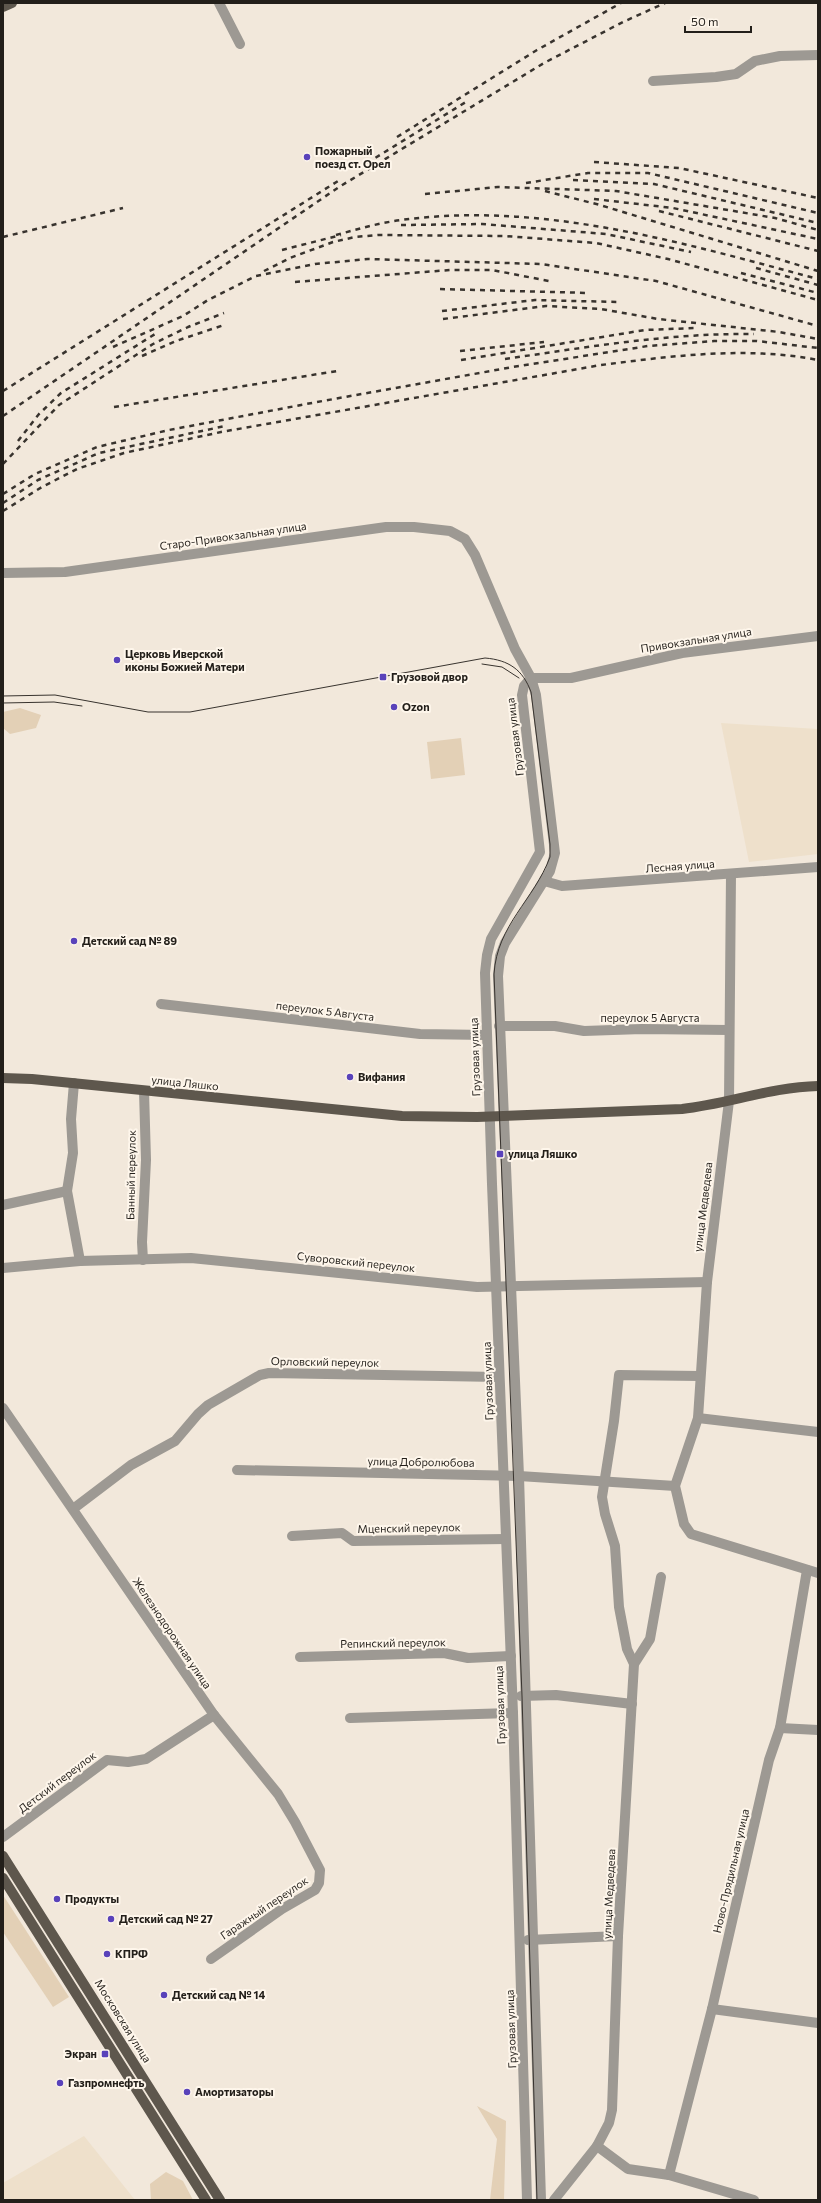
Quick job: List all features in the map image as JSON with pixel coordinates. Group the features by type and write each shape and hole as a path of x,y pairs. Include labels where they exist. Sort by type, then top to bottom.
{"main road":[{"path":"3,7 12,3"},
{"name":"улица Ляшко","path":"3,1078 74,1083 402,1116 504,1116 682,1109 703,1107 781,1088 818,1086"},
{"name":"Московская улица","path":"3,1856 220,2200"},
{"path":"3,1878 206,2200"},
{"path":"40,1936 50,1929"}],"street":[{"path":"219,3 240,44"},
{"path":"652,81 716,77 736,74 755,60 780,56 818,56"},
{"name":"Старо-Привокзальная улица","path":"3,573 65,572 386,527 435,528 450,531 465,539 475,555 515,648 531,678"},
{"name":"Привокзальная улица","path":"531,678 571,678 662,656 818,636"},
{"path":"531,678 540,712 555,843 553,862 544,881 516,923 500,956 498,976 519,1476 541,2200"},
{"name":"Грузовая улица","path":"527,2200 513,1713 489,1116 485,974 489,947 500,920 532,868 540,852 522,696 524,686 531,678"},
{"name":"Лесная улица","path":"544,881 562,886 818,867"},
{"name":"улица Медведева","path":"675,1486 698,1418 699,1376 707,1282 729,1100 731,874"},
{"name":"переулок 5 Августа","path":"161,1004 420,1034 486,1035"},
{"name":"переулок 5 Августа","path":"499,1026 554,1026 584,1031 642,1029 729,1030"},
{"path":"74,1083 71,1119 73,1153 67,1190 80,1262"},
{"name":"Банный переулок","path":"143,1260 142,1235 146,1160 144,1091"},
{"path":"3,1205 67,1190"},
{"name":"Суворовский переулок","path":"3,1268 80,1262 191,1258 496,1288 707,1282"},
{"name":"Орловский переулок","path":"73,1509 131,1465 175,1441 198,1414 208,1405 260,1375 269,1373 499,1377"},
{"path":"634,1664 626,1648 619,1607 615,1546 603,1506 604,1483 614,1420 619,1375 699,1376"},
{"name":"Железнодорожная улица","path":"3,1408 214,1715 278,1794 296,1822 320,1870"},
{"path":"698,1418 818,1432"},
{"name":"улица Добролюбова","path":"237,1470 519,1476 604,1483 675,1486"},
{"path":"675,1486 684,1524 691,1534 807,1570 818,1572"},
{"name":"Мценский переулок","path":"292,1536 342,1533 353,1542 506,1539"},
{"name":"Ново-Прядильная улица","path":"669,2175 712,2009 769,1760 780,1728 807,1570"},
{"name":"улица Медведева","path":"554,2200 597,2146 609,2123 612,2110 618,1936 634,1664 650,1639 661,1577"},
{"name":"Репинский переулок","path":"300,1657 444,1653 468,1658 511,1656"},
{"path":"512,1696 556,1694 632,1704"},
{"path":"350,1718 513,1713"},
{"name":"Детский переулок","path":"3,1838 107,1760 128,1762 146,1759 214,1715"},
{"path":"780,1728 818,1730"},
{"name":"Гаражный переулок","path":"211,1959 282,1909 316,1890 319,1883 320,1870"},
{"path":"520,1941 618,1936"},
{"path":"712,2009 818,2023"},
{"path":"597,2146 628,2169 669,2175 754,2200"}],"shaded area":[{"path":"20,708 41,715 36,728 10,734 3,728 3,712"},
{"path":"721,723 818,729 818,854 749,862"},
{"path":"461,738 465,775 431,779 427,742"},
{"path":"3,1895 69,1997 53,2007 3,1932"},
{"path":"477,2106 506,2121 504,2200 490,2200 497,2139"},
{"path":"84,2136 135,2200 3,2200 3,2183"},
{"path":"166,2172 183,2181 193,2200 151,2200 150,2184"}],"tram line":[{"path":"3,696 55,695 148,712 190,712 485,658 501,661 514,668 524,678 531,692 550,844 550,857 535,887 517,913 502,941 494,974 522,1696 537,2200"},
{"path":"482,664 502,667 519,678"},
{"path":"3,703 54,702 82,706"}],"railway":[{"path":"397,137 537,50 621,3"},
{"path":"3,416 339,187 544,63 623,22 665,3"},
{"path":"367,163 469,100"},
{"path":"594,162 679,168 818,198"},
{"path":"526,183 588,173 648,173 818,213"},
{"path":"573,180 654,184 818,223"},
{"path":"3,391 338,181"},
{"path":"425,194 498,187 616,191 775,218 818,230"},
{"path":"545,191 600,205 818,271"},
{"path":"594,199 673,208 818,239"},
{"path":"3,237 123,208"},
{"path":"659,211 818,251"},
{"path":"336,235 368,226 401,220 454,216 507,216 560,221 612,229 716,252 818,279"},
{"path":"401,225 482,224 606,234 691,252"},
{"path":"282,250 341,235"},
{"path":"264,271 290,258 333,242 355,237 378,235 505,236 596,243 668,259 818,300"},
{"path":"113,347 183,316 208,300 256,276 315,264 368,259 541,264 656,281 818,326"},
{"path":"756,268 818,285"},
{"path":"295,282 450,270 492,270 549,281"},
{"path":"741,273 818,293"},
{"path":"440,289 589,293"},
{"path":"442,311 535,300 617,302"},
{"path":"443,319 546,306 601,309 658,319 779,332 818,339"},
{"path":"3,464 59,405 153,344 188,327 224,313"},
{"path":"142,356 176,341 224,325"},
{"path":"461,360 645,330 695,328"},
{"path":"18,441 39,414 61,393 155,334"},
{"path":"505,359 660,338 723,334 754,334"},
{"path":"3,494 35,474 97,447 169,430 317,402 513,367 648,346 714,341 757,341 818,348"},
{"path":"460,351 544,342"},
{"path":"3,511 42,487 77,469 124,453 221,432 601,365 682,356 737,353 791,356 818,360"},
{"path":"114,407 337,371"},
{"path":"3,503 38,480 99,453 225,426"}],"place":[{"name":"Пожарный поезд ст. Орел","path":"307,157"},
{"name":"Церковь Иверской иконы Божией Матери","path":"117,660"},
{"name":"Грузовой двор","path":"383,677"},
{"name":"Ozon","path":"394,707"},
{"name":"Детский сад № 89","path":"74,941"},
{"name":"Вифания","path":"350,1077"},
{"name":"улица Ляшко","path":"500,1154"},
{"name":"Продукты","path":"57,1899"},
{"name":"Детский сад № 27","path":"111,1919"},
{"name":"КПРФ","path":"107,1954"},
{"name":"Детский сад № 14","path":"164,1995"},
{"name":"Экран","path":"105,2054"},
{"name":"Газпромнефть","path":"60,2083"},
{"name":"Амортизаторы","path":"187,2092"}]}
